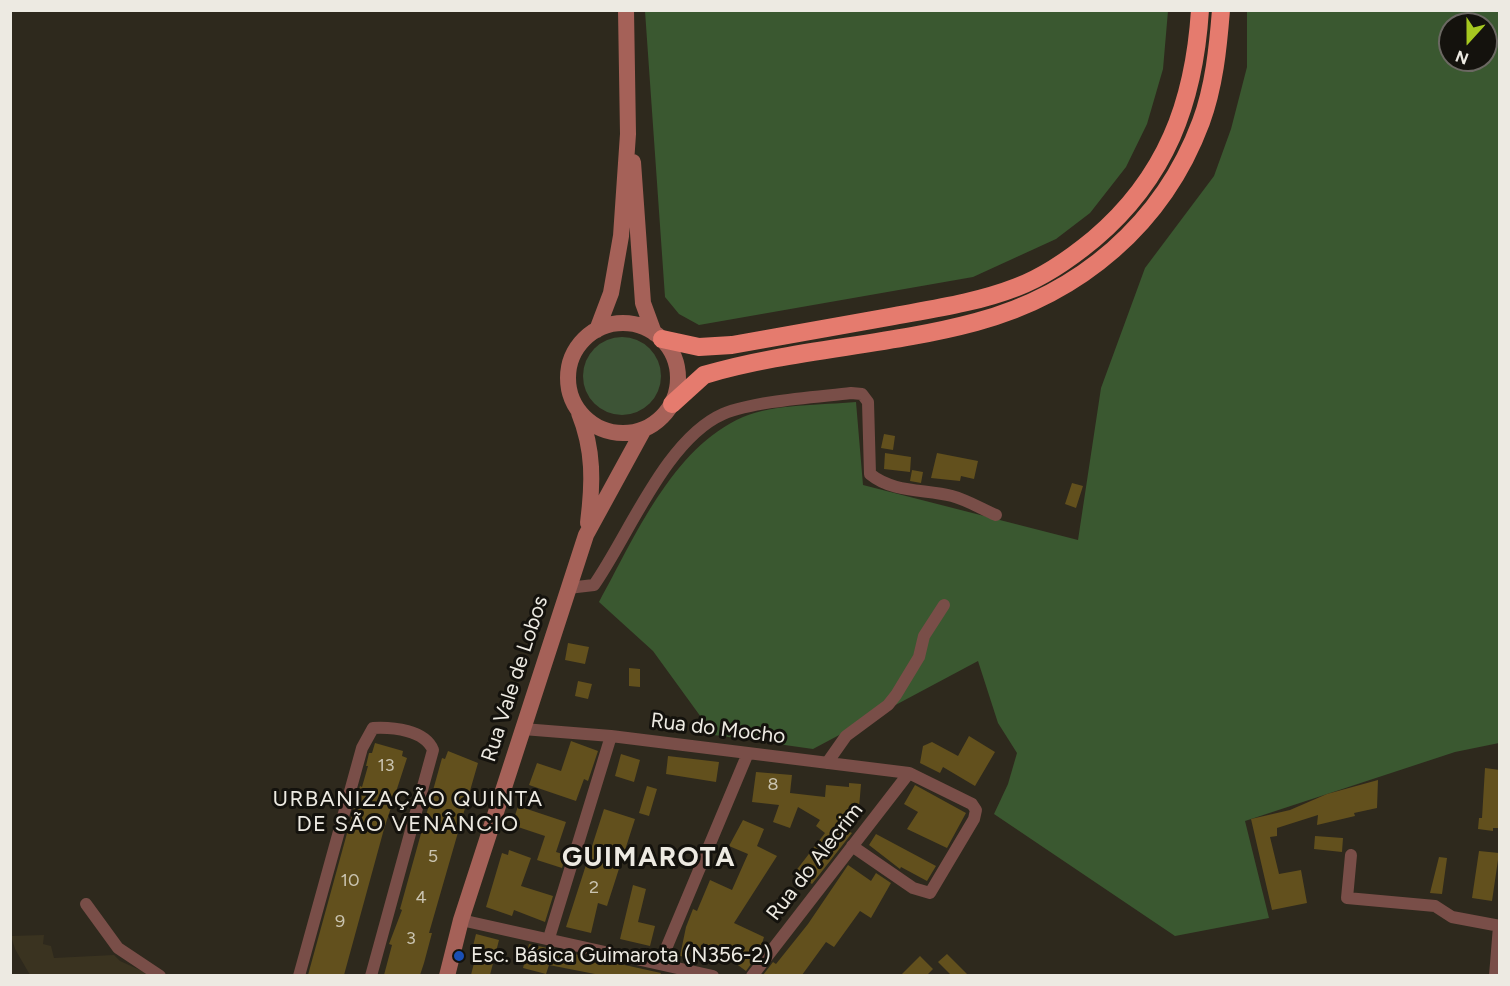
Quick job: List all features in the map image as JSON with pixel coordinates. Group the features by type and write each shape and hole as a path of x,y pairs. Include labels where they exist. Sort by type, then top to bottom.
{"highway":[{"path":"658,336 699,347 732,345 955,305 1019,286 1055,267 1078,252 1124,211 1155,170 1172,140 1184,108 1192,76 1200,10"},
{"path":"672,404 704,375 975,322 1031,302 1084,274 1140,225 1185,160 1208,97 1221,10"}],"main road":[{"path":"597,330 606,310 616,270 628,134 626,10"},
{"path":"577,408 587,419 607,430 629,432 644,429 660,419 672,404 678,377 670,350 658,336 643,303 635,175 628,134"},
{"path":"586,535 593,472 589,437 569,390 568,372 573,354 585,339 611,324 626,323 641,326 658,336"},
{"path":"586,535 644,429"},
{"name":"Rua Vale de Lobos","path":"447,975 461,920 586,535"}],"street":[{"path":"568,588 594,585 664,468 690,438 723,414 760,406 851,393 862,394 868,402 870,474 883,483 954,496 996,515"},
{"path":"827,763 846,736 888,705 896,695 919,657 924,636 944,605"},
{"path":"299,975 362,748 373,728 386,728 422,736 430,742 433,750 371,975"},
{"name":"Rua do Mocho","path":"523,729 612,736 909,773 972,804 976,810 936,887 930,893 923,893 852,846"},
{"path":"549,938 612,736"},
{"path":"660,963 748,753"},
{"name":"Rua do Alecrim","path":"752,975 909,773"},
{"path":"1351,855 1347,898 1435,906 1452,917 1499,926 1495,975"},
{"path":"86,904 117,948 160,975"},
{"path":"461,920 713,975"}],"shaded area":[{"path":"44,935 43,944 51,946 54,958 114,955 120,961 151,975 30,975 15,949 11,936"}],"green space":[{"path":"645,10 1168,11 1163,69 1147,124 1126,167 1090,213 1056,239 973,277 699,325 679,314 665,297"},
{"path":"1247,11 1499,11 1499,743 1455,752 1245,821 1269,918 1175,936 994,814 1008,784 1017,753 998,723 978,661 813,749 714,735 653,651 599,602 658,497 696,450 718,431 743,417 783,407 856,402 863,485 1078,540 1101,388 1145,268 1214,176 1231,129 1247,67"},
{"path":"614,337 630,337 644,343 655,354 661,368 661,384 655,398 644,409 630,415 614,415 600,409 589,398 583,384 583,368 589,354 600,343"}],"building":[{"path":"884,434 895,436 893,450 881,448"},
{"path":"885,453 911,457 910,472 884,469"},
{"path":"937,453 978,461 974,479 961,476 960,481 931,478"},
{"path":"912,470 923,472 921,483 910,481"},
{"path":"1072,483 1083,486 1076,508 1065,504"},
{"path":"568,643 589,647 585,664 565,660"},
{"path":"629,668 640,669 640,687 629,686"},
{"path":"578,681 592,684 588,699 575,696"},
{"path":"969,736 995,752 975,786 943,767 940,773 920,763 923,746 932,742 958,756"},
{"path":"571,741 598,751 588,781 584,779 576,801 529,785 537,763 561,771"},
{"path":"375,743 403,751 402,756 407,758 384,829 344,975 308,975 360,786 362,787 368,766 366,766 369,753 372,753"},
{"path":"448,751 478,763 429,933 432,933 424,963 420,975 384,975 392,945 389,944 402,910 400,909 442,758 445,759"},
{"path":"621,754 640,760 634,782 615,776"},
{"path":"668,756 719,762 716,782 666,774"},
{"path":"1485,768 1500,770 1500,828 1493,828 1493,831 1478,829 1479,818 1482,818"},
{"path":"756,772 792,775 790,793 825,797 826,785 849,787 849,783 861,784 859,808 843,829 852,833 812,884 795,872 825,833 816,826 820,820 798,807 790,828 773,822 779,805 752,802"},
{"path":"1378,780 1377,808 1317,825 1318,815 1277,828 1277,836 1270,837 1279,874 1301,870 1307,903 1272,910 1251,819 1290,810 1327,794"},
{"path":"915,785 966,813 947,848 907,829 918,812 904,804"},
{"path":"647,786 657,789 649,816 639,813"},
{"path":"518,806 566,822 556,852 566,855 562,868 537,860 545,836 512,825"},
{"path":"604,809 635,819 607,906 598,903 591,933 566,927"},
{"path":"743,820 764,829 757,846 777,856 734,923 764,937 759,953 746,971 727,957 729,954 703,943 699,960 680,956 686,927 693,909 697,911 710,880 732,890 748,854 729,846"},
{"path":"876,834 936,866 927,881 901,867 900,869 869,845"},
{"path":"1315,836 1343,838 1342,852 1314,849"},
{"path":"509,850 531,858 521,886 553,896 545,922 514,910 512,916 486,907 502,853 508,855"},
{"path":"1479,851 1499,853 1492,901 1472,898"},
{"path":"1439,857 1447,858 1442,894 1430,893"},
{"path":"848,865 871,881 876,873 891,883 871,918 860,911 834,947 826,942 802,975 763,975 773,962 776,964 808,924"},
{"path":"633,885 646,889 638,922 655,926 650,946 620,939"},
{"path":"476,934 499,940 490,975 471,975 477,951 472,950"},
{"path":"529,944 661,973 660,975 600,975 549,965 546,974 523,968"},
{"path":"947,954 968,975 951,975 938,962"},
{"path":"920,956 933,969 927,975 901,975"}],"place":[{"name":"Esc. Básica Guimarota (N356-2)","path":"459,956"}],"district":[{"name":"URBANIZAÇÃO QUINTA DE SÃO VENÂNCIO","path":"408,812"},
{"name":"GUIMAROTA","path":"649,858"}]}
